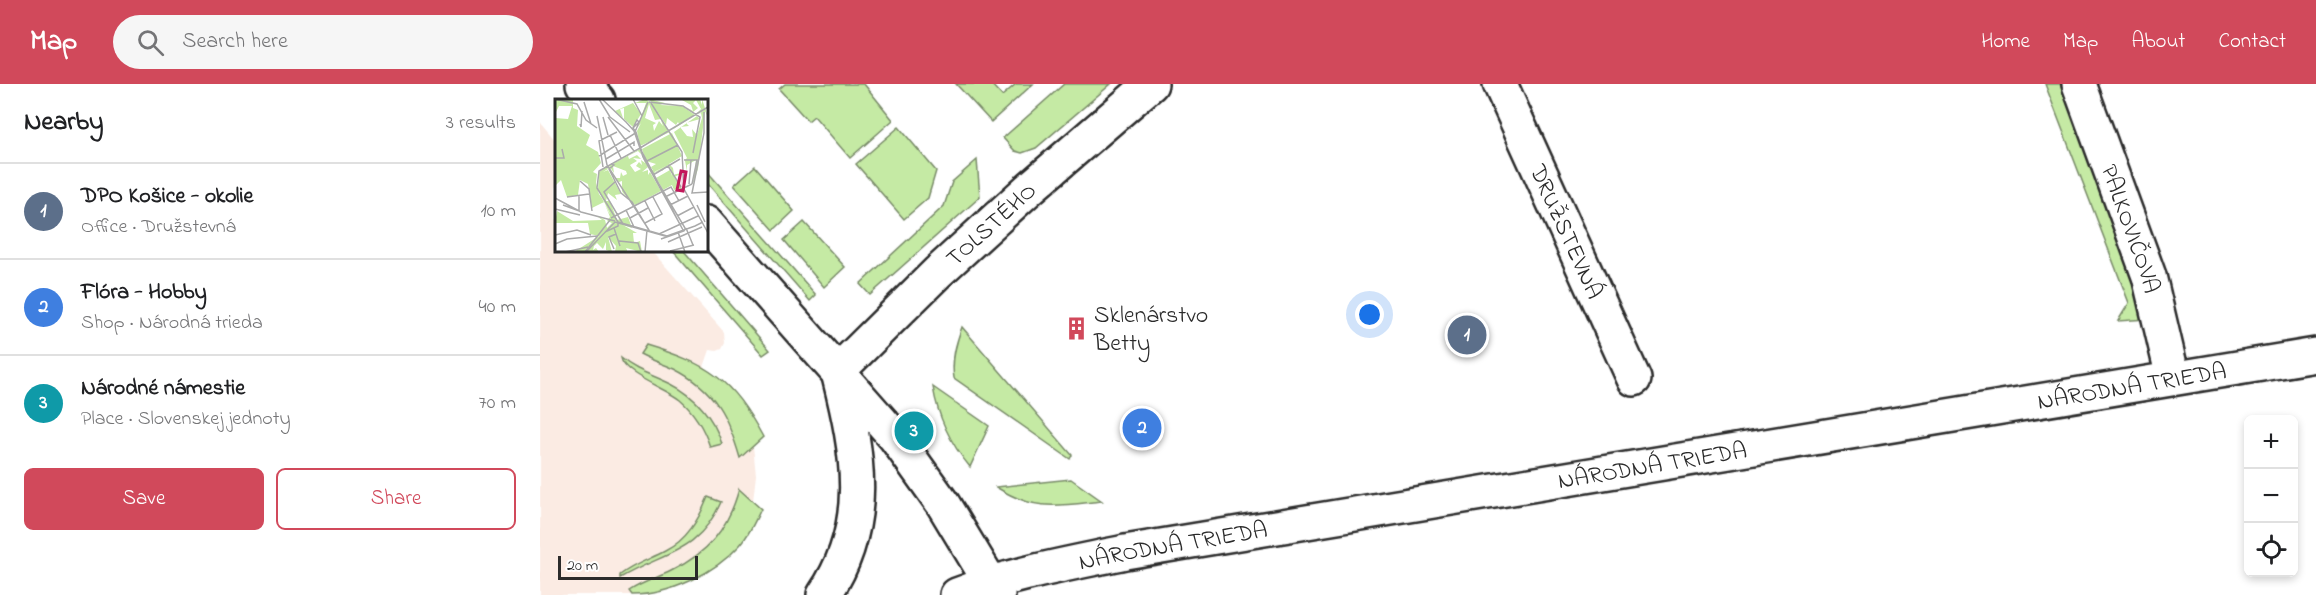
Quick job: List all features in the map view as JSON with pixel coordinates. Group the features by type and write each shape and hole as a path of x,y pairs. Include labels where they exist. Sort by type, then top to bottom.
{"street":[{"path":"583,84 597,99"},
{"name":"TOLSTÉHO","path":"838,371 971,242 1150,84"},
{"name":"DRUŽSTEVNÁ","path":"1500,84 1634,379"},
{"name":"PALKOVIČOVA","path":"2079,84 2149,276 2174,378"},
{"path":"708,225 895,437 943,504 995,589"},
{"name":"NÁRODNÁ TRIEDA","path":"957,595 995,589 1047,568 1125,552 2316,355"},
{"path":"824,595 833,582 847,550 857,493 857,462 838,371"}],"shaded area":[{"path":"540,122 555,140 555,252 653,252 724,332 725,343 722,349 710,350 704,367 730,387 752,417 763,437 753,446 756,475 753,501 761,509 740,544 712,569 692,580 647,595 540,595"}],"green space":[{"path":"785,84 864,84 893,120 850,158 814,116 808,121 779,89"},
{"path":"956,84 991,84 1002,96 1016,84 1033,84 991,122"},
{"path":"1064,84 1111,84 1036,148 1022,153 1015,151 1003,138"},
{"path":"2045,84 2060,84 2147,319 2118,321 2129,303"},
{"path":"899,127 936,171 928,198 904,219 856,164"},
{"path":"977,160 980,197 870,295 860,284 944,206 952,182"},
{"path":"755,166 794,211 774,230 734,185"},
{"path":"708,172 816,295 810,301 708,184"},
{"path":"804,222 845,267 824,287 784,240"},
{"path":"674,252 685,252 770,350 763,355"},
{"path":"962,327 1072,455 1070,459 954,378 955,352"},
{"path":"646,345 686,359 716,376 740,400 763,437 740,458 725,417 710,395 689,377 640,354"},
{"path":"621,358 680,389 696,401 714,425 722,444 710,447 698,422 680,400 629,370"},
{"path":"933,387 989,426 970,467 956,449 946,430"},
{"path":"1071,479 1102,501 1059,505 1035,504 996,487"},
{"path":"739,489 761,509 746,537 730,555 705,573 676,587 632,595 629,591 684,564 706,548 729,516"},
{"path":"708,497 721,502 702,532 678,550 620,578 620,575 631,568 680,541 696,521"}],"place":[{"name":"Sklenárstvo Betty","path":"1076,328"},
{"name":"DPO Košice - okolie","path":"1467,335"},
{"name":"Flóra - Hobby","path":"1142,428"},
{"name":"Národné námestie","path":"914,431"}]}
